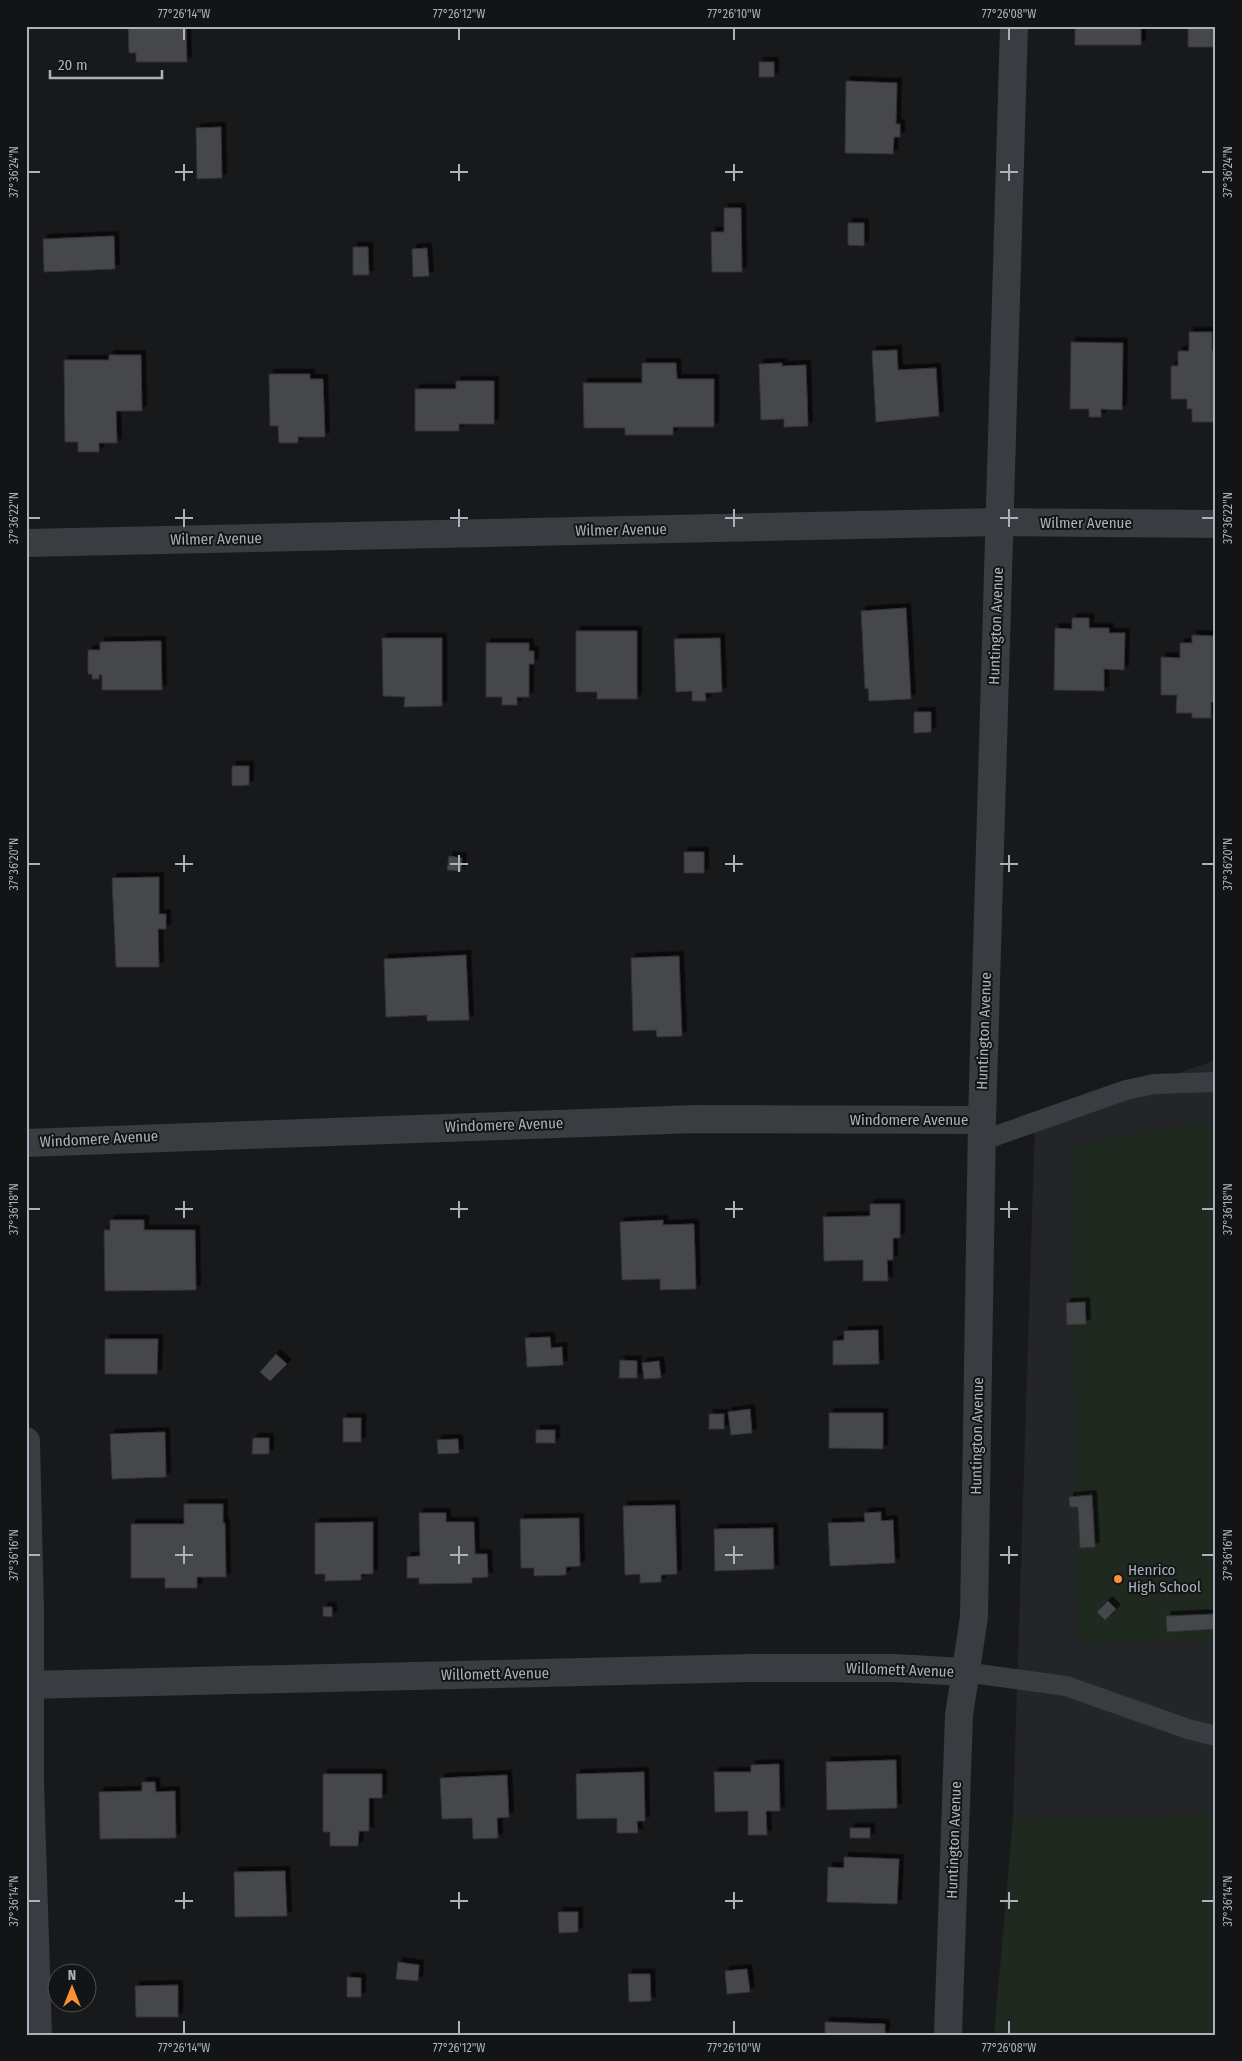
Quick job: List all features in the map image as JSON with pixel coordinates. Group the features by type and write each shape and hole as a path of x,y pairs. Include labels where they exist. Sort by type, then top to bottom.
{"street":[{"name":"Huntington Avenue","path":"948,2035 954,1803 959,1715 964,1672 974,1617 981,1131 1014,26"},
{"name":"Wilmer Avenue","path":"26,543 999,522 1216,524"},
{"name":"Windomere Avenue","path":"26,1142 697,1119 981,1131"},
{"path":"26,1441 30,1610 28,1685 38,2035"},
{"name":"Willomett Avenue","path":"28,1685 751,1668 894,1668 964,1672"}],"lane":[{"path":"981,1131 1126,1090 1154,1084 1216,1082"},
{"path":"964,1672 1066,1686 1188,1729 1216,1736"}],"shaded area":[{"name":"Henrico High School","path":"1216,1060 1216,2035 1006,2035 1035,1123"},
{"path":"1192,1123 1216,1127 1216,1642 1077,1644 1072,1145"},
{"path":"1216,1813 1216,2035 994,2035 1013,1820"}],"building":[{"path":"128,26 186,26 187,62 136,62 136,53 129,53"},
{"path":"1075,26 1141,26 1141,45 1075,45"},
{"path":"1188,26 1216,26 1216,47 1188,47"},
{"path":"759,62 774,62 774,77 759,77"},
{"path":"846,81 897,83 896,124 900,124 900,137 894,137 893,154 845,153"},
{"path":"221,127 222,178 197,179 196,128"},
{"path":"724,208 741,208 742,272 712,272 711,232 724,232"},
{"path":"848,223 864,223 864,246 848,245"},
{"path":"114,236 115,269 44,272 43,239"},
{"path":"353,247 368,247 369,275 353,275"},
{"path":"427,248 429,276 413,277 412,249"},
{"path":"1189,332 1212,332 1212,351 1216,351 1216,422 1192,422 1192,409 1187,409 1187,399 1171,399 1171,366 1178,366 1178,351 1189,351"},
{"path":"1071,342 1123,343 1122,410 1101,409 1101,417 1089,417 1089,409 1070,409"},
{"path":"897,350 898,370 936,368 939,416 876,422 872,351"},
{"path":"109,355 141,355 142,411 116,411 117,443 99,443 99,452 78,452 78,442 65,442 64,360 109,360"},
{"path":"642,363 676,363 677,379 714,379 714,427 673,427 673,435 625,435 625,428 584,428 583,383 642,383"},
{"path":"782,363 782,366 806,365 808,426 784,427 784,419 761,420 759,364"},
{"path":"269,374 310,374 310,379 323,379 325,437 298,437 298,443 279,443 278,426 270,426"},
{"path":"456,381 494,381 494,424 459,424 459,431 415,431 415,389 456,389"},
{"path":"906,608 911,699 869,701 868,688 865,689 861,611"},
{"path":"1072,618 1089,618 1089,628 1109,628 1109,633 1125,633 1124,670 1104,669 1104,691 1054,690 1055,628 1072,629"},
{"path":"576,631 637,631 637,699 597,699 597,692 576,692"},
{"path":"1192,635 1216,636 1216,702 1211,702 1211,718 1192,718 1192,713 1176,713 1177,695 1161,695 1161,657 1180,658 1180,643 1192,643"},
{"path":"382,638 442,638 442,706 404,707 405,697 383,696"},
{"path":"720,638 722,692 705,693 706,701 692,701 692,691 676,692 674,639"},
{"path":"161,641 162,690 102,690 102,675 99,675 99,679 92,679 92,674 88,674 88,650 100,650 100,642"},
{"path":"486,643 529,643 529,651 534,651 534,664 529,664 529,697 517,697 517,705 502,705 502,697 486,697"},
{"path":"914,712 931,712 931,732 914,733"},
{"path":"232,766 249,766 249,785 232,786"},
{"path":"684,852 704,852 704,873 684,873"},
{"path":"449,856 462,858 461,871 447,870"},
{"path":"159,877 159,914 166,914 166,929 158,929 159,967 116,967 112,878"},
{"path":"466,955 469,1020 427,1021 427,1015 386,1017 384,959"},
{"path":"679,956 682,1036 657,1037 656,1030 633,1031 631,958"},
{"path":"870,1204 900,1204 900,1238 893,1238 893,1260 887,1260 888,1281 863,1281 863,1260 824,1261 823,1217 870,1216"},
{"path":"110,1220 144,1220 144,1230 195,1230 196,1290 105,1291 104,1230 110,1230"},
{"path":"663,1220 663,1225 694,1224 696,1289 660,1290 660,1279 622,1280 620,1222"},
{"path":"1085,1302 1086,1324 1067,1325 1066,1303"},
{"path":"878,1330 879,1364 833,1365 833,1341 844,1340 844,1331"},
{"path":"550,1337 551,1348 562,1347 563,1365 527,1367 525,1338"},
{"path":"105,1339 158,1339 157,1374 105,1374"},
{"path":"276,1354 287,1364 270,1381 260,1372"},
{"path":"620,1360 637,1361 637,1378 619,1378"},
{"path":"659,1361 661,1378 644,1379 642,1363"},
{"path":"750,1409 752,1433 731,1435 728,1412"},
{"path":"829,1413 883,1413 883,1449 829,1448"},
{"path":"709,1414 724,1414 724,1429 709,1429"},
{"path":"343,1418 361,1418 361,1442 343,1442"},
{"path":"536,1430 555,1430 555,1443 536,1443"},
{"path":"165,1432 166,1477 112,1479 110,1434"},
{"path":"253,1438 269,1438 269,1454 252,1454"},
{"path":"458,1439 459,1453 438,1454 437,1440"},
{"path":"1092,1495 1095,1547 1080,1548 1078,1507 1070,1507 1069,1497"},
{"path":"184,1504 223,1504 226,1577 197,1577 197,1588 165,1588 165,1578 131,1578 131,1524 184,1524"},
{"path":"675,1505 677,1574 661,1575 661,1582 640,1583 640,1574 625,1575 623,1506"},
{"path":"881,1512 881,1521 893,1520 895,1563 830,1566 828,1523 865,1522 864,1513"},
{"path":"419,1513 446,1513 446,1522 474,1522 475,1554 487,1554 488,1577 472,1578 472,1583 419,1584 419,1578 407,1578 407,1557 420,1556"},
{"path":"579,1518 580,1566 566,1567 566,1575 534,1576 534,1568 521,1568 520,1519"},
{"path":"373,1522 373,1574 361,1574 361,1580 325,1581 325,1574 315,1574 315,1523"},
{"path":"773,1528 774,1569 715,1571 714,1529"},
{"path":"1108,1601 1116,1609 1105,1620 1097,1612"},
{"path":"323,1607 332,1607 332,1617 323,1616"},
{"path":"1216,1614 1216,1629 1167,1632 1166,1616"},
{"path":"896,1760 897,1808 827,1810 826,1762"},
{"path":"779,1764 780,1811 766,1811 767,1835 748,1835 748,1811 715,1812 714,1772 751,1772 751,1765"},
{"path":"644,1772 645,1821 637,1821 638,1833 617,1833 617,1818 577,1819 576,1774"},
{"path":"323,1774 382,1774 382,1798 369,1798 369,1831 359,1831 358,1846 330,1846 330,1832 323,1832"},
{"path":"507,1775 509,1817 497,1818 498,1838 473,1839 472,1818 442,1819 440,1778"},
{"path":"142,1782 155,1782 156,1792 175,1791 176,1838 100,1839 99,1792 142,1791"},
{"path":"850,1828 870,1828 870,1838 850,1838"},
{"path":"844,1857 899,1859 897,1904 827,1902 828,1867 844,1868"},
{"path":"285,1871 287,1916 235,1917 234,1872"},
{"path":"558,1912 578,1912 578,1932 559,1933"},
{"path":"398,1962 419,1965 418,1981 396,1979"},
{"path":"747,1969 750,1992 727,1994 725,1971"},
{"path":"628,1974 650,1974 651,2001 629,2002"},
{"path":"347,1977 361,1978 361,1997 347,1997"},
{"path":"178,1985 178,2017 136,2017 135,1986"},
{"path":"825,2022 885,2024 885,2035 825,2035"}],"place":[{"name":"Henrico High School","path":"1118,1579"}]}
